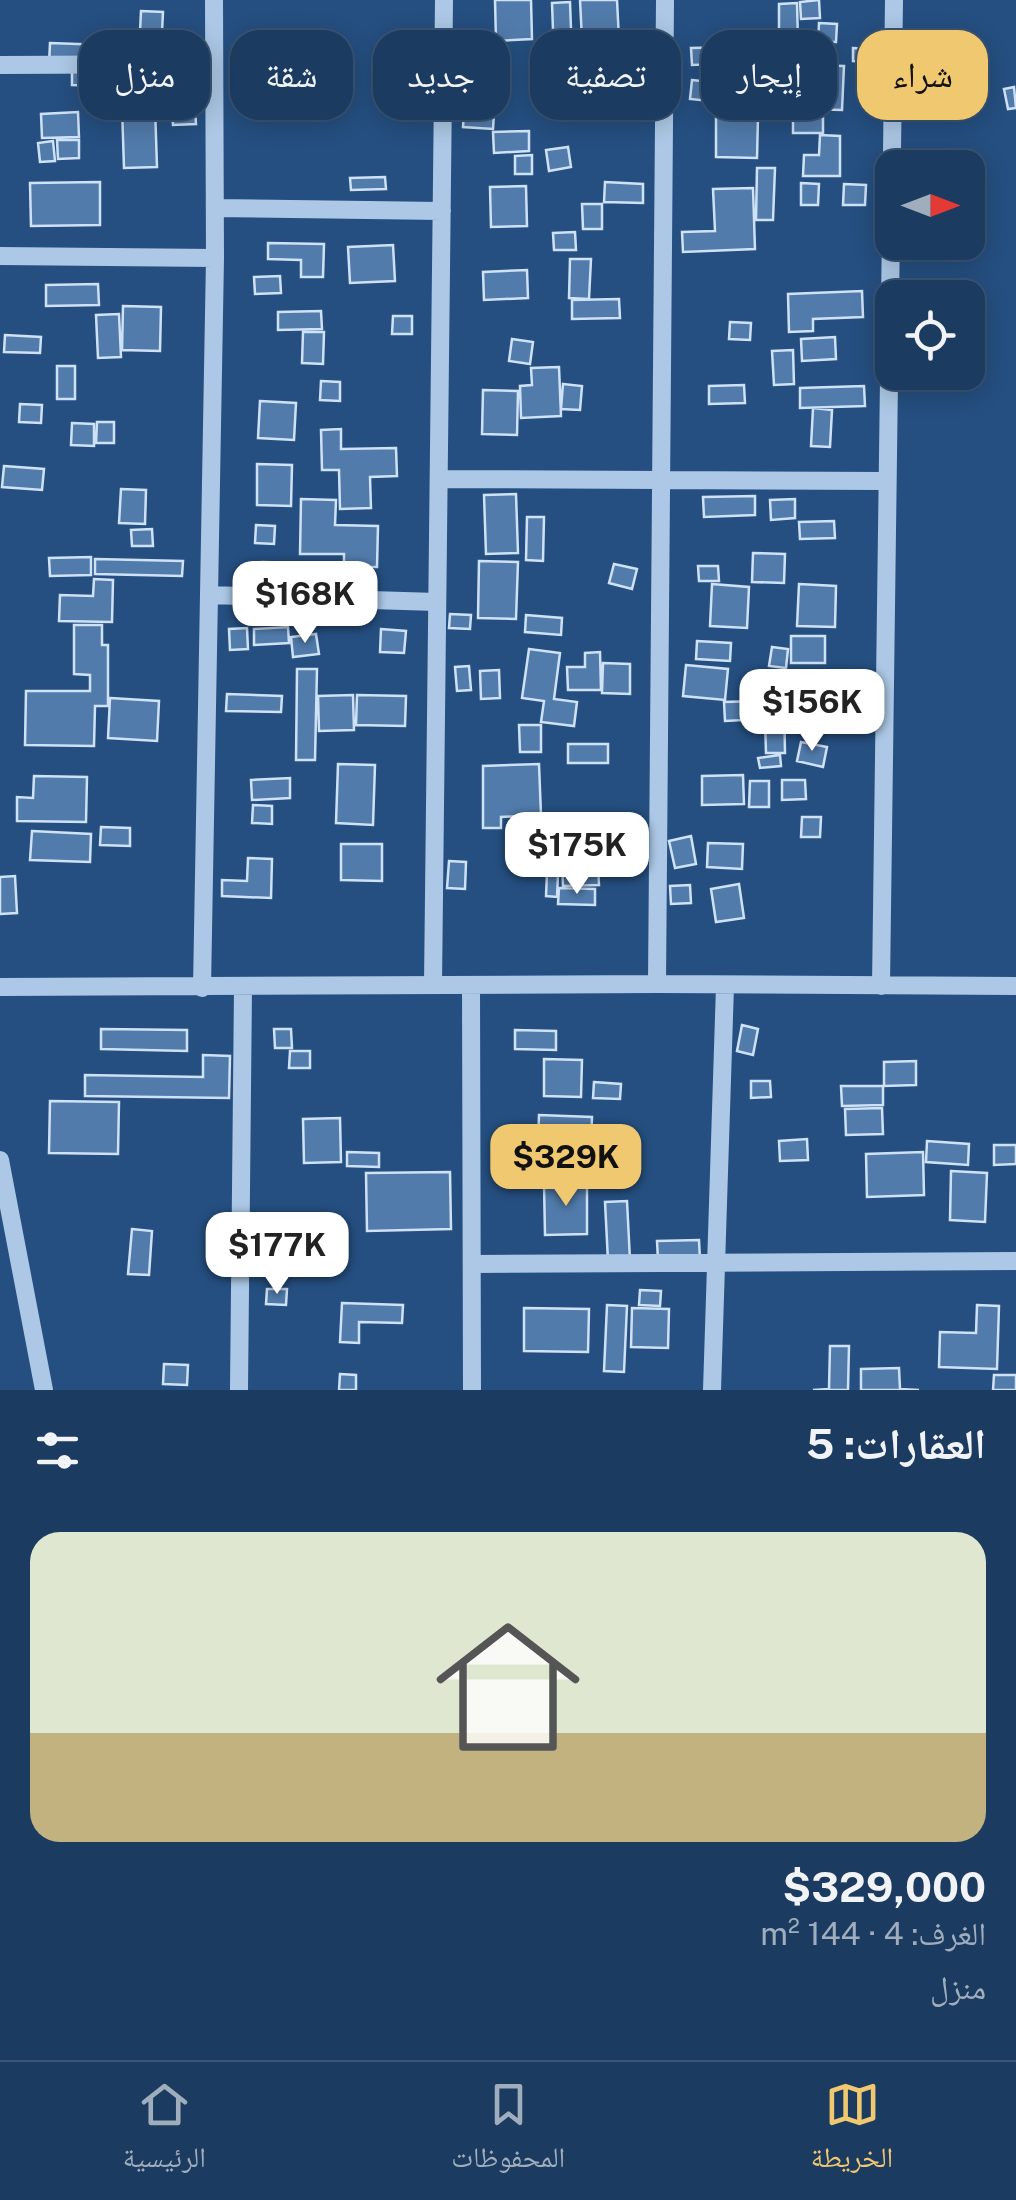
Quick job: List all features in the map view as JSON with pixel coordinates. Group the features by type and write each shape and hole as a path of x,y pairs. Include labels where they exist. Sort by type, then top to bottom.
{"street":[{"path":"202,988 215,258 214,0"},
{"path":"433,985 444,0"},
{"path":"656,984 665,0"},
{"path":"882,986 894,0"},
{"path":"0,65 214,64"},
{"path":"215,208 442,211"},
{"path":"0,256 215,258"},
{"path":"439,478 886,481"},
{"path":"209,594 437,602"},
{"path":"471,986 472,1390"},
{"path":"712,1390 725,986"},
{"path":"0,987 1016,986"},
{"path":"238,1390 243,988"},
{"path":"0,1160 44,1390"},
{"path":"472,1264 1016,1262"}],"building":[{"path":"495,0 531,0 530,39 510,40 510,30 496,30"},
{"path":"580,0 617,0 619,30 582,30"},
{"path":"819,0 820,18 801,19 800,2"},
{"path":"570,2 571,29 553,30 552,3"},
{"path":"797,3 798,30 779,30 779,4"},
{"path":"141,11 163,12 162,30 140,30"},
{"path":"819,23 837,24 837,30 819,30"},
{"path":"50,43 79,44 79,85 72,85 72,66 49,65"},
{"path":"691,48 701,48 701,65 692,65"},
{"path":"837,66 844,66 842,110 837,110"},
{"path":"692,80 701,81 701,100 690,99"},
{"path":"1014,87 1016,108 1008,109 1004,89"},
{"path":"78,112 79,137 42,138 41,114"},
{"path":"122,120 155,120 157,167 124,168"},
{"path":"173,120 196,120 196,124 173,125"},
{"path":"463,120 494,120 493,129 463,127"},
{"path":"716,120 758,120 757,158 716,157"},
{"path":"793,120 823,120 823,133 793,133"},
{"path":"529,131 529,151 494,153 493,132"},
{"path":"820,135 840,136 840,176 803,176 804,155 819,155"},
{"path":"57,140 79,140 79,158 58,159"},
{"path":"53,141 55,161 40,162 38,143"},
{"path":"568,147 571,167 549,171 546,150"},
{"path":"532,155 532,174 515,174 515,156"},
{"path":"757,168 775,168 773,220 756,220"},
{"path":"385,177 386,189 351,190 350,178"},
{"path":"100,182 100,225 31,226 30,183"},
{"path":"605,182 643,184 643,203 604,202"},
{"path":"801,183 819,184 818,205 801,205"},
{"path":"844,184 866,185 865,205 843,205"},
{"path":"526,186 527,226 491,227 490,187"},
{"path":"753,188 755,249 683,252 682,232 715,231 713,189"},
{"path":"582,204 602,204 602,229 583,229"},
{"path":"575,232 576,250 554,250 553,233"},
{"path":"268,243 324,244 323,277 301,277 301,260 268,259"},
{"path":"393,245 395,281 350,283 348,247"},
{"path":"570,259 591,259 589,299 569,298"},
{"path":"527,270 528,298 484,300 483,272"},
{"path":"280,276 281,293 255,294 254,277"},
{"path":"98,284 99,305 46,306 46,285"},
{"path":"862,291 863,317 813,319 813,331 789,332 788,294"},
{"path":"619,299 620,318 572,319 572,300"},
{"path":"123,306 161,307 160,351 122,350"},
{"path":"321,311 322,329 278,330 278,312"},
{"path":"119,314 121,357 98,358 96,315"},
{"path":"393,316 412,316 412,334 392,334"},
{"path":"730,322 751,323 750,340 729,339"},
{"path":"303,332 324,332 323,364 302,363"},
{"path":"5,335 41,337 40,353 4,352"},
{"path":"835,337 836,359 802,361 801,339"},
{"path":"512,339 533,342 530,364 509,361"},
{"path":"793,350 794,384 774,385 772,351"},
{"path":"57,366 75,366 75,399 57,399"},
{"path":"559,367 561,416 521,418 520,386 532,385 531,368"},
{"path":"321,381 340,382 340,401 320,400"},
{"path":"563,384 582,386 580,410 561,409"},
{"path":"744,385 745,403 709,404 709,386"},
{"path":"864,386 865,406 800,408 800,388"},
{"path":"483,390 518,391 517,435 482,434"},
{"path":"260,401 296,403 294,440 258,438"},
{"path":"20,404 42,405 41,423 19,422"},
{"path":"813,408 832,410 830,447 811,446"},
{"path":"97,422 114,422 114,443 96,443"},
{"path":"72,423 94,424 94,446 71,445"},
{"path":"341,429 341,449 396,448 397,476 370,477 371,508 340,509 339,470 322,470 321,430"},
{"path":"257,464 292,465 291,506 257,505"},
{"path":"4,466 44,469 42,490 2,487"},
{"path":"121,489 146,490 145,524 119,523"},
{"path":"516,494 518,553 486,554 484,495"},
{"path":"755,496 755,515 704,517 703,497"},
{"path":"301,499 336,500 335,525 378,526 377,567 344,567 344,554 300,554"},
{"path":"795,499 795,518 771,520 770,500"},
{"path":"527,517 544,517 543,561 526,560"},
{"path":"834,521 835,538 800,539 799,522"},
{"path":"256,525 275,526 274,544 255,543"},
{"path":"152,529 153,546 132,546 131,530"},
{"path":"753,553 785,554 784,583 752,582"},
{"path":"91,557 91,575 50,576 49,558"},
{"path":"95,559 183,561 182,576 95,574"},
{"path":"479,561 518,562 516,619 478,618"},
{"path":"262,562 296,563 296,585 261,584"},
{"path":"614,564 637,569 632,589 609,583"},
{"path":"698,566 718,566 719,581 699,581"},
{"path":"94,579 113,580 112,622 59,621 60,595 93,596"},
{"path":"712,584 749,587 747,628 710,626"},
{"path":"799,584 836,586 835,627 797,626"},
{"path":"450,614 471,615 470,629 449,628"},
{"path":"526,615 562,618 561,635 525,632"},
{"path":"74,625 102,625 102,645 108,645 108,706 95,706 94,746 25,745 26,691 90,691 90,675 74,674"},
{"path":"288,627 289,643 254,645 254,629"},
{"path":"247,628 248,649 230,650 229,629"},
{"path":"381,629 406,631 404,653 380,652"},
{"path":"316,634 319,654 293,657 291,637"},
{"path":"791,636 825,636 825,663 791,663"},
{"path":"697,641 731,643 730,661 696,659"},
{"path":"772,647 788,649 786,668 769,666"},
{"path":"529,649 560,653 554,699 577,702 574,726 541,722 544,701 522,698"},
{"path":"600,652 601,690 568,690 567,667 585,667 585,653"},
{"path":"603,663 630,664 630,694 602,693"},
{"path":"686,665 728,669 725,700 683,696"},
{"path":"469,666 471,690 457,691 455,667"},
{"path":"297,669 317,669 315,760 296,760"},
{"path":"499,670 500,698 481,699 480,671"},
{"path":"752,684 779,686 778,697 752,696"},
{"path":"227,694 282,696 281,712 226,711"},
{"path":"353,695 354,730 319,731 318,696"},
{"path":"357,695 406,696 405,726 356,725"},
{"path":"110,698 159,701 157,741 108,738"},
{"path":"784,700 785,753 766,753 765,719 725,721 724,702"},
{"path":"803,701 806,720 788,722 785,703"},
{"path":"858,701 860,722 832,724 831,703"},
{"path":"519,725 541,725 541,752 520,752"},
{"path":"801,742 827,747 823,767 797,761"},
{"path":"568,744 608,744 608,763 568,763"},
{"path":"780,755 781,766 760,768 758,758"},
{"path":"338,764 375,765 373,825 336,823"},
{"path":"539,764 541,815 501,817 501,828 483,828 483,766"},
{"path":"743,775 744,804 702,805 702,776"},
{"path":"34,776 87,777 86,822 17,821 17,797 33,798"},
{"path":"290,778 290,798 252,800 251,780"},
{"path":"782,780 805,780 806,799 782,800"},
{"path":"750,781 769,781 769,807 749,807"},
{"path":"253,805 272,806 272,824 252,823"},
{"path":"802,817 821,817 820,837 801,837"},
{"path":"101,827 130,828 130,846 100,845"},
{"path":"32,831 91,834 90,862 30,860"},
{"path":"691,836 696,864 675,868 669,841"},
{"path":"521,840 560,841 559,870 520,869"},
{"path":"597,842 599,885 563,886 561,843"},
{"path":"708,843 743,844 742,869 707,867"},
{"path":"341,844 382,844 382,881 341,880"},
{"path":"248,858 272,859 271,898 222,896 222,880 247,881"},
{"path":"449,861 466,862 465,889 447,888"},
{"path":"547,873 558,874 557,897 546,896"},
{"path":"15,876 17,913 0,914 0,877"},
{"path":"739,884 744,918 716,922 711,889"},
{"path":"690,885 691,903 671,904 670,886"},
{"path":"559,888 595,889 595,905 558,904"},
{"path":"742,1025 758,1029 753,1055 737,1051"},
{"path":"101,1029 187,1030 187,1051 101,1049"},
{"path":"274,1029 291,1029 292,1048 275,1048"},
{"path":"515,1030 556,1031 556,1050 515,1049"},
{"path":"290,1051 310,1051 310,1068 289,1068"},
{"path":"203,1055 230,1056 229,1098 85,1096 85,1075 203,1077"},
{"path":"544,1059 582,1060 581,1097 544,1096"},
{"path":"916,1061 916,1085 884,1086 884,1062"},
{"path":"751,1081 770,1081 771,1097 751,1098"},
{"path":"594,1082 621,1084 620,1099 593,1098"},
{"path":"841,1086 883,1086 883,1105 842,1106"},
{"path":"50,1101 119,1102 118,1154 49,1153"},
{"path":"882,1108 883,1134 846,1135 845,1109"},
{"path":"539,1115 592,1117 590,1168 550,1167 551,1147 538,1146"},
{"path":"340,1118 341,1162 304,1163 303,1119"},
{"path":"807,1139 808,1160 780,1161 779,1141"},
{"path":"927,1141 969,1144 968,1165 926,1162"},
{"path":"994,1145 1016,1145 1016,1164 994,1165"},
{"path":"347,1152 379,1153 379,1167 347,1166"},
{"path":"923,1152 924,1195 867,1197 866,1154"},
{"path":"951,1171 987,1173 985,1222 950,1220"},
{"path":"450,1172 451,1229 367,1231 366,1173"},
{"path":"544,1184 587,1184 587,1234 545,1235"},
{"path":"627,1201 630,1260 608,1261 605,1202"},
{"path":"132,1229 152,1231 149,1275 128,1274"},
{"path":"699,1240 700,1260 658,1260 657,1241"},
{"path":"267,1289 287,1289 286,1305 266,1304"},
{"path":"640,1290 661,1291 660,1306 639,1305"},
{"path":"342,1303 403,1305 402,1323 359,1322 359,1343 340,1342"},
{"path":"607,1305 627,1306 624,1372 604,1371"},
{"path":"977,1305 999,1306 997,1369 939,1367 940,1332 976,1333"},
{"path":"524,1308 589,1309 588,1352 524,1351"},
{"path":"632,1308 669,1309 668,1348 631,1347"},
{"path":"830,1346 849,1346 848,1390 813,1390 829,1389"},
{"path":"164,1364 188,1365 187,1385 163,1384"},
{"path":"899,1368 900,1389 919,1390 861,1390 861,1369"},
{"path":"340,1374 356,1375 356,1390 339,1390"},
{"path":"994,1375 1016,1375 1016,1390 993,1390"}]}
